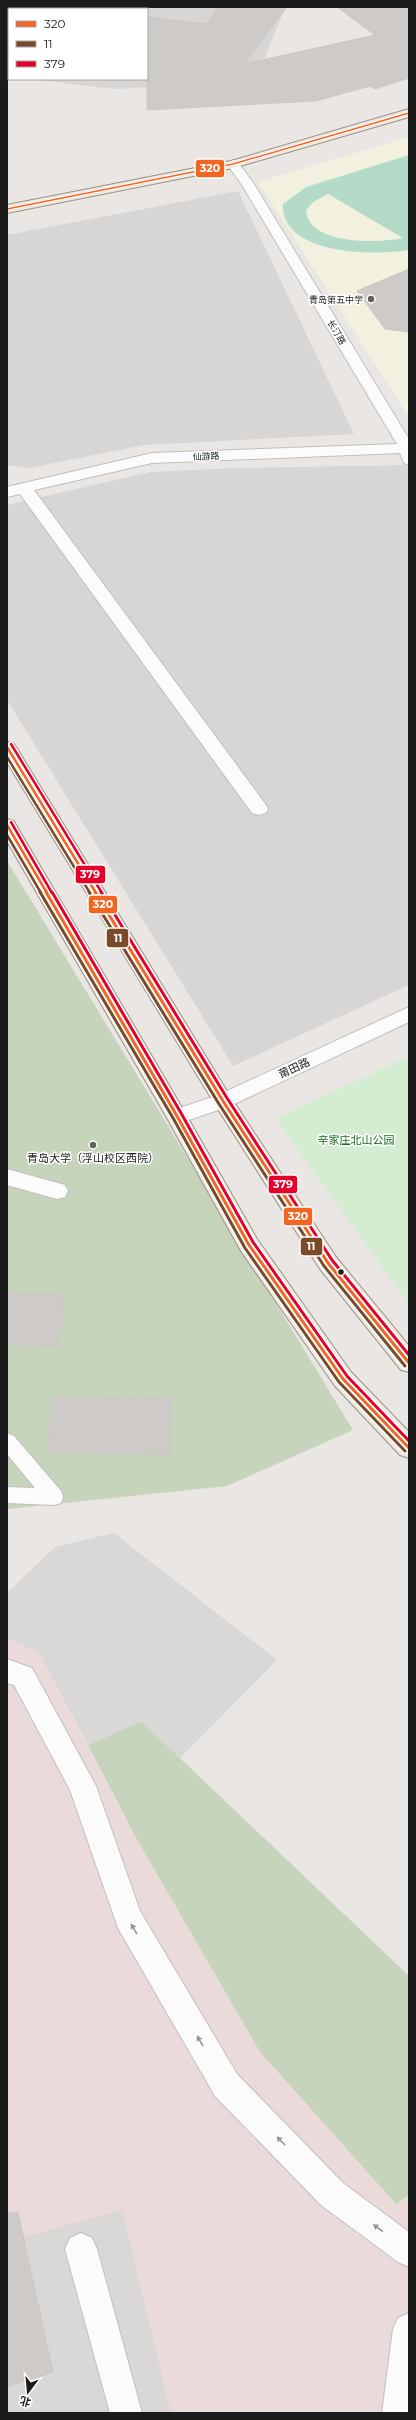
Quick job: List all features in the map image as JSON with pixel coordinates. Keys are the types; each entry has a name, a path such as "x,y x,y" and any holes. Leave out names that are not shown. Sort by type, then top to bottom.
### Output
{"main road":[{"path":"7,209 233,164 409,113"},
{"path":"7,747 223,1101 328,1264 409,1363"},
{"path":"7,825 177,1116 249,1245 342,1379 409,1448"}],"street":[{"name":"长汀路","path":"233,164 248,184 408,452"},
{"name":"仙游路","path":"7,492 152,458 408,452"},
{"path":"24,488 259,809"},
{"name":"莆田路","path":"177,1116 223,1101 409,1014"},
{"path":"7,1177 57,1191"},
{"path":"7,1671 23,1676 82,1786 128,1918 226,2085 332,2194 409,2251"},
{"path":"81,2249 126,2413"},
{"path":"398,2413 409,2329"}],"lane":[{"path":"7,1441 54,1497 7,1495"}],"shaded area":[{"path":"7,7 285,7 255,82 114,89 38,80 148,80 148,8 8,8 7,76"},
{"name":"青岛第五中学","path":"409,137 409,417 258,182"},
{"path":"238,191 354,434 144,445 29,468 7,465 7,235"},
{"path":"409,465 409,985 233,1066 7,700 7,505 150,472 236,468"},
{"path":"114,1533 277,1660 180,1758 141,1721 88,1745 38,1652 7,1638 7,1593 55,1547"},
{"path":"7,1638 38,1652 135,1836 260,2052 396,2204 409,2195 409,2413 7,2413"},
{"path":"122,2210 171,2413 7,2413 7,2387 53,2372 24,2237"}],"green space":[{"path":"409,155 409,250 374,253 353,252 313,243 297,234 286,221 283,204 306,187","holes":["328,194 403,238 362,241 331,236 319,230 310,222 306,210 313,202"]},
{"name":"青岛大学（浮山校区西院）","path":"7,861 353,1430 227,1486 7,1509"},
{"name":"辛家庄北山公园","path":"409,1056 409,1304 276,1119"},
{"path":"141,1721 409,1976 409,2195 396,2204 260,2052 135,1836 88,1745"}],"building":[{"path":"219,7 287,7 244,64 375,35 337,7 409,7 409,78 375,89 370,86 316,101 147,110 148,17 206,24"},
{"path":"409,269 409,332 385,329 357,291"},
{"path":"7,1293 64,1295 59,1346 7,1344"},
{"path":"53,1396 172,1399 169,1455 47,1452"},
{"path":"18,2212 53,2372 7,2387 7,2213"}],"transit line":[{"name":"320","path":"7,209 233,164 409,113"},
{"name":"379","path":"11,744 227,1098 332,1260 409,1355"},
{"name":"320","path":"7,747 223,1101 328,1263 409,1363"},
{"name":"11","path":"7,757 219,1104 324,1266 405,1366"},
{"name":"379","path":"11,822 181,1113 253,1242 347,1376 409,1441"},
{"name":"320","path":"7,825 177,1116 249,1245 343,1379 409,1448"},
{"name":"11","path":"7,835 173,1118 245,1248 339,1382 405,1451"}],"place":[{"name":"青岛第五中学","path":"371,299"},
{"name":"青岛大学（浮山校区西院）","path":"93,1145"}]}
